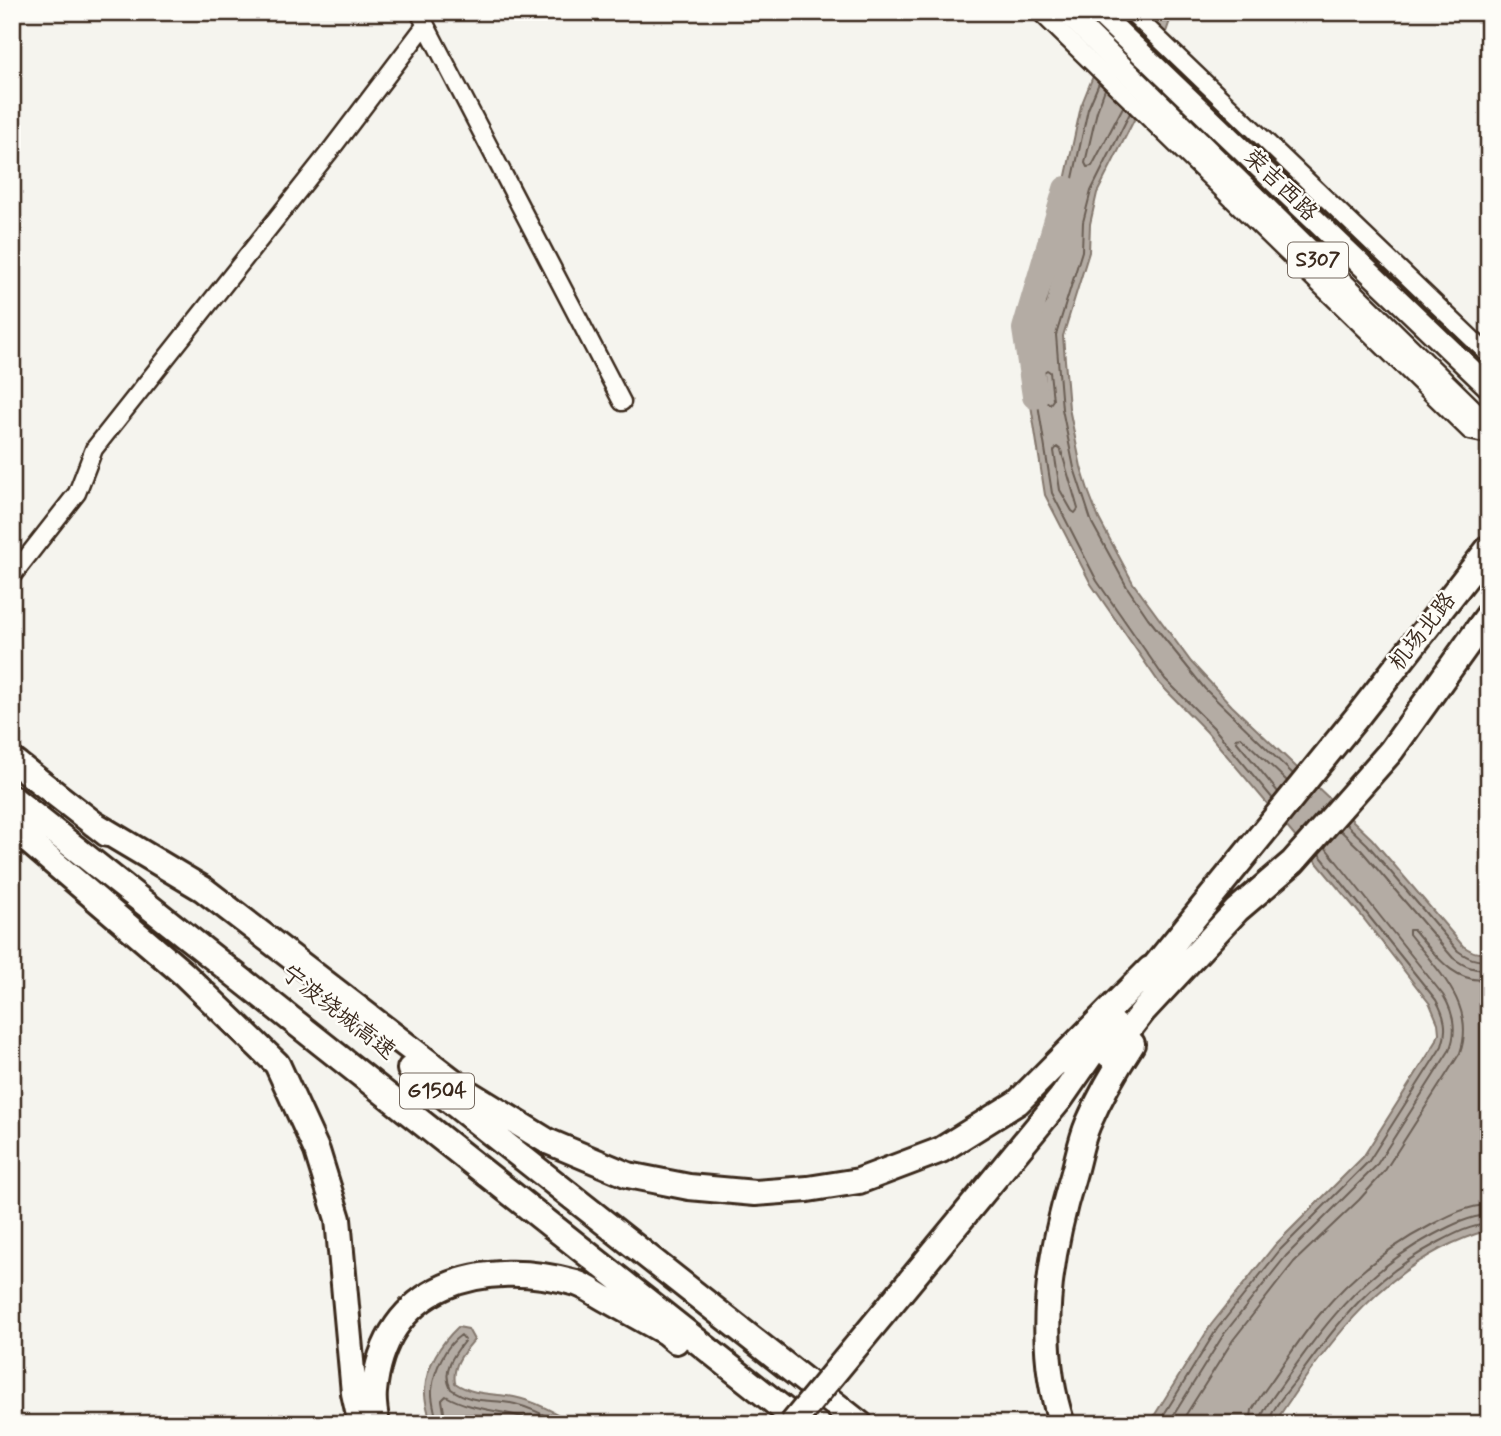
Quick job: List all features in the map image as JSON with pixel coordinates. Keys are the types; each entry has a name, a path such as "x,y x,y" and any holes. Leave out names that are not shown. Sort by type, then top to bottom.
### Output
{"highway":[{"name":"机场北路","path":"1160,977 1265,829 1357,717 1489,548"},
{"name":"机场北路","path":"1160,977 1293,862 1391,751 1489,614"},
{"name":"宁波绕城高速","path":"12,761 542,1172 860,1424"},
{"name":"宁波绕城高速","path":"12,798 802,1424"},
{"path":"94,824 203,889 467,1092 547,1141 628,1175 690,1187 755,1194 808,1189 859,1181 941,1150 1018,1102 1160,977"},
{"path":"12,827 184,974 277,1064 317,1151 338,1219 354,1393 361,1424"},
{"path":"792,1424 1143,1011 1160,977"},
{"path":"1062,1424 1048,1344 1050,1276 1059,1222 1087,1126 1160,977"},
{"path":"811,1424 1066,1101"},
{"path":"377,1424 373,1394 379,1363 395,1327 421,1299 440,1288 450,1283 496,1273 537,1273 580,1284 665,1332 782,1424"}],"main road":[{"name":"荣吉西路","path":"1066,12 1095,54 1489,427"},
{"name":"荣吉西路","path":"1103,16 1489,387"}],"street":[{"path":"1040,12 1095,54"},
{"path":"1131,12 1489,355"},
{"path":"12,576 77,493 94,449 330,151 422,19 622,402"},
{"path":"1144,101 1470,431 1489,435"}],"water":[{"path":"1119,12 1173,12 1138,112 1097,193 1090,224 1089,252 1063,336 1069,408 1081,467 1099,519 1133,583 1191,662 1232,706 1372,839 1463,946 1475,952 1489,952 1489,1230 1454,1243 1421,1260 1364,1306 1316,1363 1274,1424 1149,1424 1211,1325 1275,1245 1363,1157 1436,1042 1438,1023 1430,1004 1360,914 1207,732 1160,684 1091,584 1045,495 1028,386 1032,352 1016,321 1018,315 1033,310 1039,301 1081,106"},
{"path":"458,1327 468,1329 474,1340 457,1365 455,1383 476,1392 530,1401 575,1424 431,1424 425,1394 428,1372 440,1348"}],"waterway":[{"path":"1035,396 1025,329 1066,189"}]}
